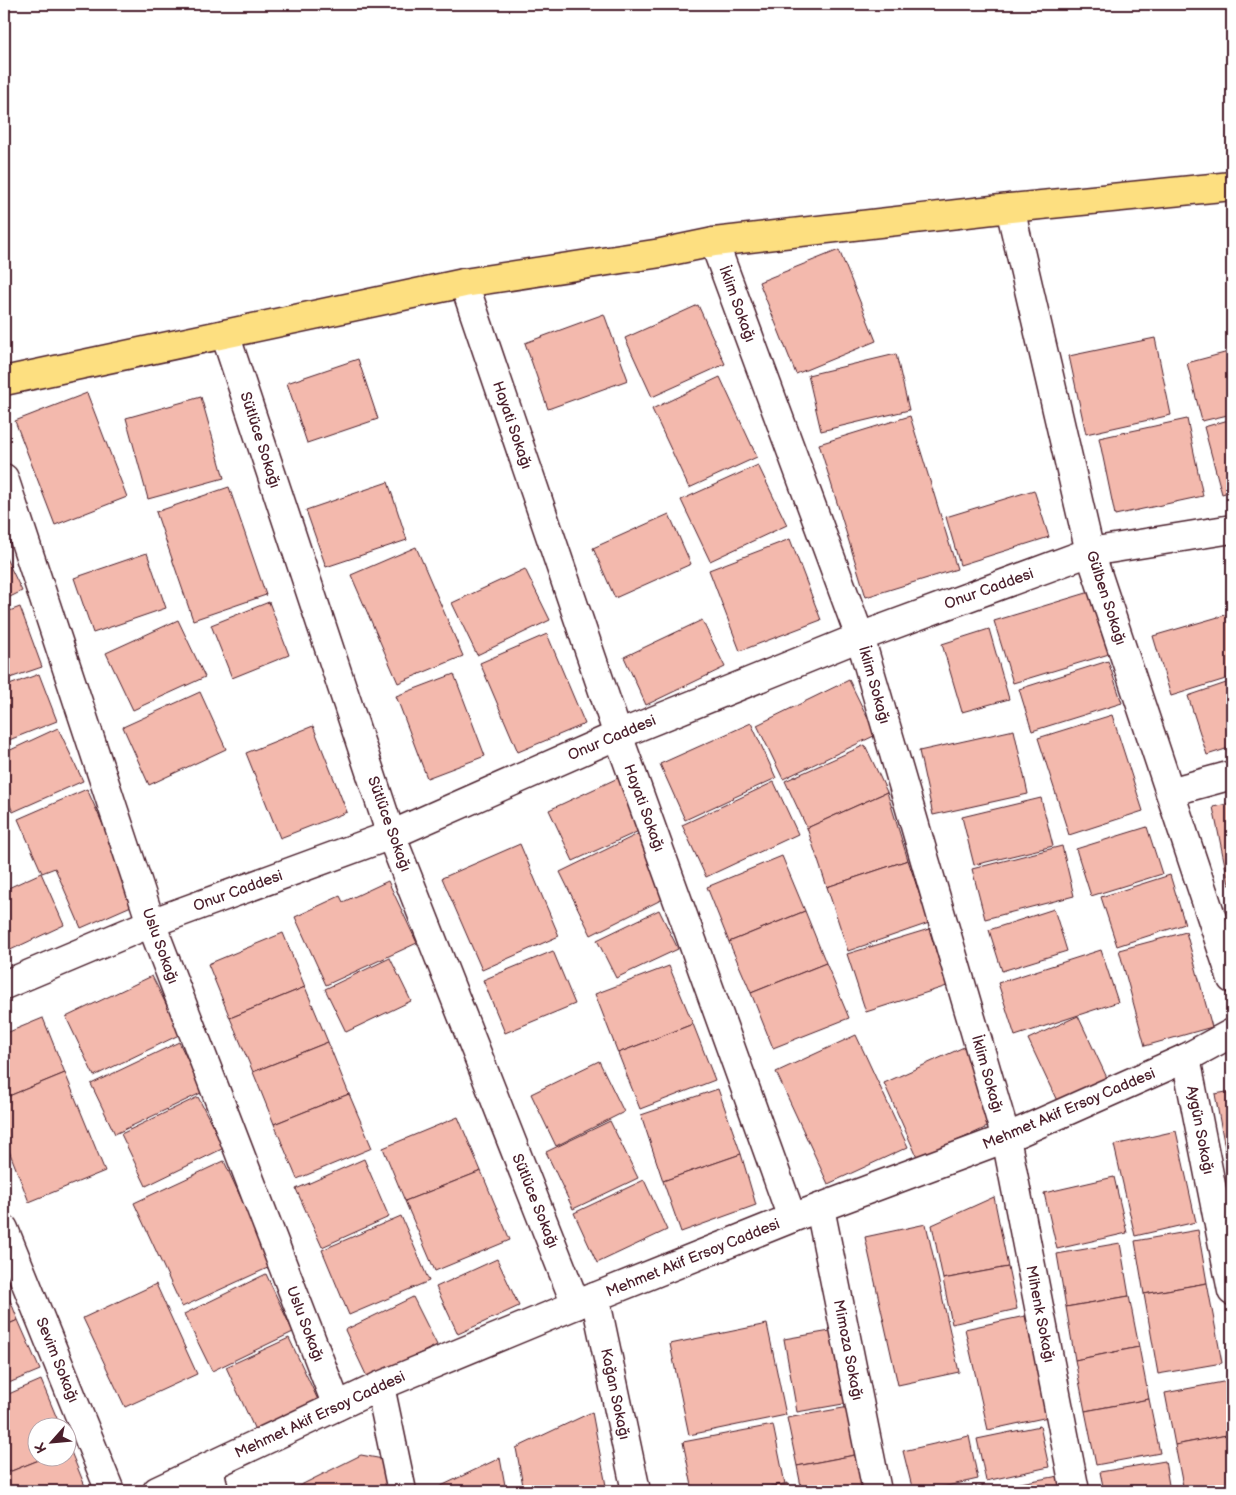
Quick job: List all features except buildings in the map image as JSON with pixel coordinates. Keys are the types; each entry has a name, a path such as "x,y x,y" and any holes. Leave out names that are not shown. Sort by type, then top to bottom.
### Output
{"main road":[{"path":"4,380 464,283 661,253 714,242 1010,208 1232,186"}],"street":[{"name":"Gülben Sokağı","path":"1010,208 1090,552 1232,979"},
{"name":"İklim Sokağı","path":"714,242 860,637 1006,1138"},
{"name":"Hayati Sokağı","path":"464,283 618,735 792,1218"},
{"name":"Sütlüce Sokağı","path":"225,334 391,835 585,1301"},
{"name":"Uslu Sokağı","path":"4,478 151,923 337,1406"},
{"name":"Onur Caddesi","path":"4,985 151,923 391,835 618,735 860,637 1090,552 1232,529"},
{"path":"1170,792 1232,775"},
{"name":"Mehmet Akif Ersoy Caddesi","path":"157,1491 211,1479 337,1406 380,1386 792,1218 1006,1138 1186,1058 1232,1033"},
{"name":"Aygün Sokağı","path":"1186,1058 1232,1291"},
{"name":"Mihenk Sokağı","path":"1006,1138 1075,1491"},
{"name":"Mimoza Sokağı","path":"820,1208 877,1491"},
{"name":"Sevim Sokağı","path":"4,1229 110,1491"},
{"name":"Kağan Sokağı","path":"585,1301 636,1491"},
{"path":"380,1386 402,1491"}]}
